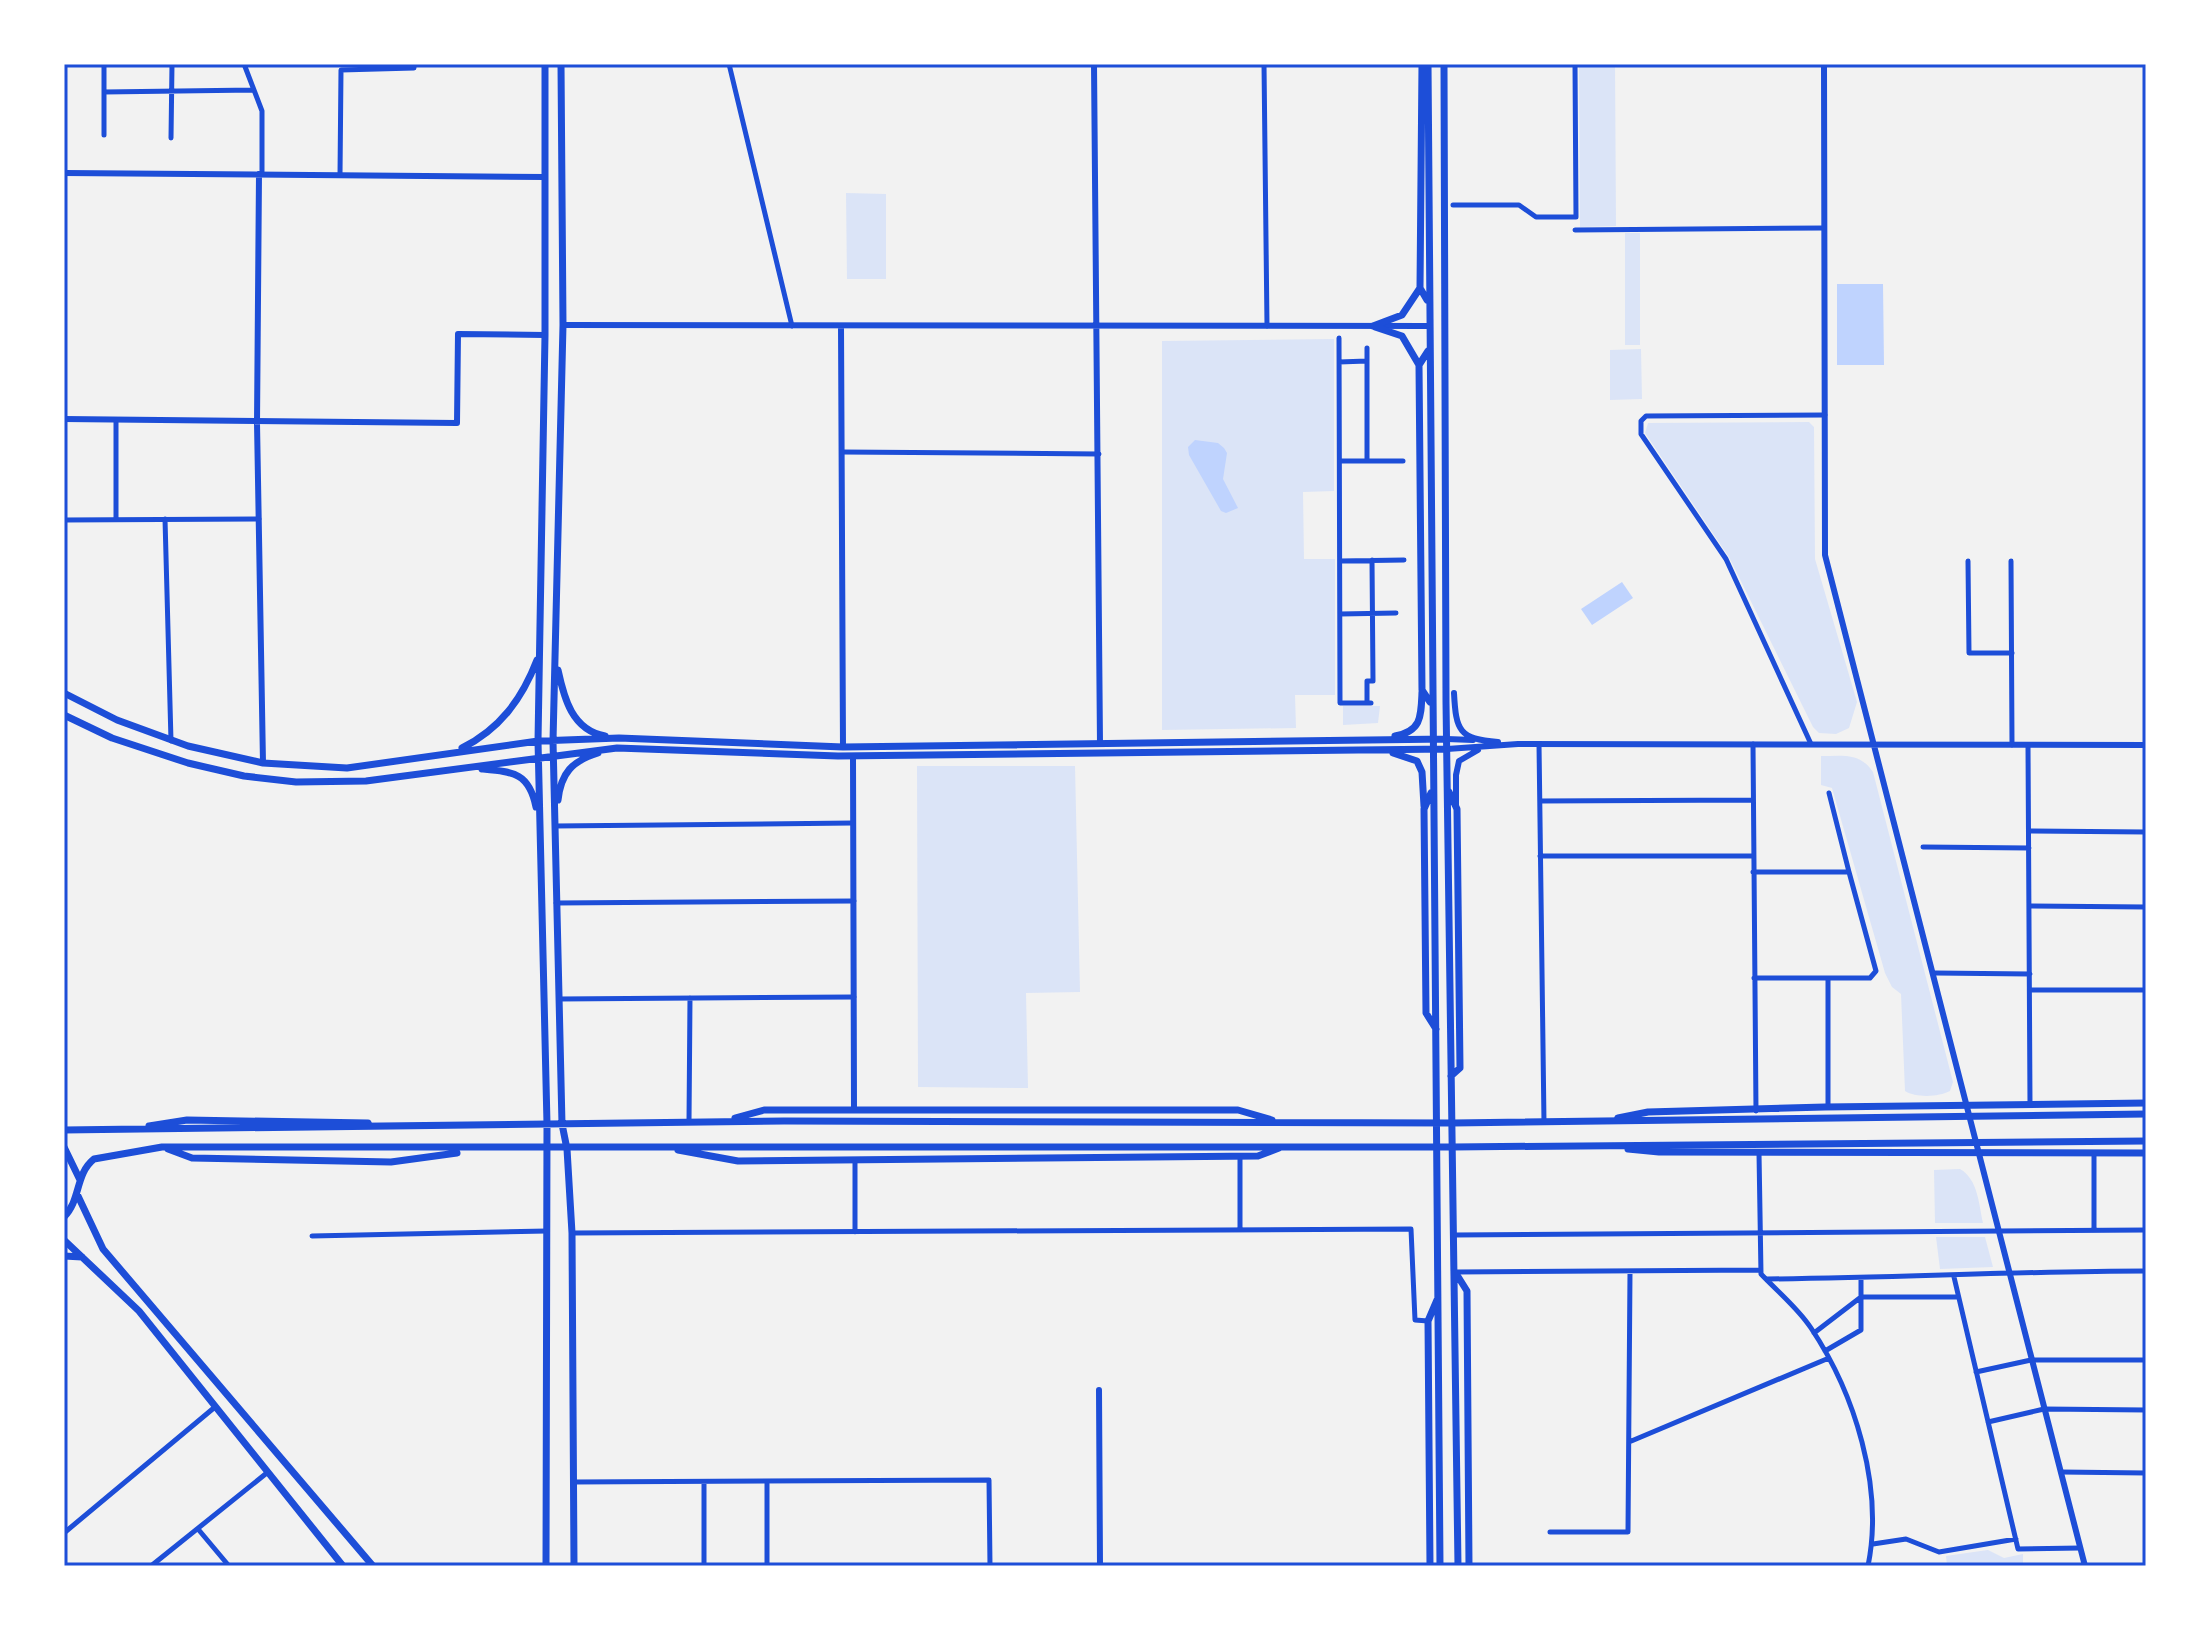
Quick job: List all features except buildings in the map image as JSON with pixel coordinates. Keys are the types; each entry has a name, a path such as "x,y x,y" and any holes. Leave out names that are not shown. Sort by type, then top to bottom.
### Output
{"main road":[{"path":"545,64 545,335 538,756 547,1124 546,1566"},
{"path":"561,64 563,325 553,741 562,1124 567,1149 572,1233 574,1566"},
{"path":"1373,326 1402,315 1420,288 1425,64"},
{"path":"1425,64 1439,1147 1440,1566"},
{"path":"1444,64 1447,787 1458,1566"},
{"path":"1420,288 1429,302"},
{"path":"1370,745 1416,728 1421,720 1422,690 1419,365 1402,336 1373,326"},
{"path":"1419,365 1429,349"},
{"path":"452,753 501,722 524,693 539,655"},
{"path":"555,655 570,713 584,727 619,738"},
{"path":"1422,690 1432,704"},
{"path":"64,693 171,741 263,763 347,768 538,741 619,738 843,747 1100,744 1370,745 1447,749"},
{"path":"64,715 112,738 170,757 261,779 347,783 617,748 853,756 1370,745 1447,739"},
{"path":"1370,745 1417,761 1422,772 1426,1013 1437,1030"},
{"path":"555,824 565,773 583,758 617,748"},
{"path":"468,768 505,771 522,777 532,789 539,825"},
{"path":"1447,787 1457,809 1460,1068 1451,1076"},
{"path":"1424,809 1433,788"},
{"path":"1596,1122 1648,1112 2146,1103"},
{"path":"725,1121 764,1110 854,1108 1238,1110 1282,1123"},
{"path":"64,1130 137,1127 187,1120 270,1119 340,1120 406,1126 725,1121 1453,1123 2146,1114"},
{"path":"64,1217 78,1196 80,1180 87,1165 94,1159 162,1147 547,1150 2146,1141"},
{"path":"1598,1145 1659,1152 2146,1153"},
{"path":"664,1147 738,1161 1258,1156 1283,1146"},
{"path":"64,1147 80,1180"},
{"path":"162,1147 192,1158 391,1162 481,1149"},
{"path":"78,1196 103,1249 373,1566"},
{"path":"64,1240 139,1311 343,1566"},
{"path":"64,1256 83,1257"},
{"path":"1456,1272 1467,1291 1469,1566"},
{"path":"1430,1566 1428,1321 1439,1294"},
{"path":"1439,1472 1429,1499 1440,1531"}],"street":[{"path":"104,64 104,135"},
{"path":"171,138 172,64"},
{"path":"244,64 262,111 257,423 263,763"},
{"path":"340,175 341,70 414,68 414,64"},
{"path":"729,64 792,326"},
{"path":"1094,64 1100,744"},
{"path":"1264,64 1267,326"},
{"path":"1453,205 1519,205 1536,217 1576,217 1575,64"},
{"path":"1824,64 1825,555 1935,973 1978,1154 2085,1566"},
{"path":"104,92 254,90"},
{"path":"64,173 545,177"},
{"path":"1575,230 1824,228"},
{"path":"563,325 1429,326"},
{"path":"841,326 843,747"},
{"path":"64,419 457,423 458,334 545,335"},
{"path":"1339,338 1340,703 1369,703 1367,681 1373,681 1372,560"},
{"path":"1367,348 1367,461"},
{"path":"1339,362 1367,361"},
{"path":"1811,744 1726,559 1641,434 1640,427 1646,416 1825,415"},
{"path":"116,420 116,520"},
{"path":"842,452 1099,454"},
{"path":"1340,461 1403,461"},
{"path":"165,519 171,741"},
{"path":"64,520 259,519"},
{"path":"1340,561 1404,560"},
{"path":"1968,561 1969,653 2012,653"},
{"path":"2011,561 2012,745"},
{"path":"1340,614 1396,613"},
{"path":"1454,693 1455,719 1473,744"},
{"path":"1447,739 1473,744 2146,745"},
{"path":"1447,749 1473,744"},
{"path":"1457,809 1456,775 1459,761 1473,751 1518,744"},
{"path":"1539,744 1544,1122"},
{"path":"1753,744 1756,1120"},
{"path":"2028,745 2030,1104"},
{"path":"853,756 854,1108"},
{"path":"1754,978 1870,978 1876,971 1829,793"},
{"path":"1540,801 1753,800"},
{"path":"555,824 853,823"},
{"path":"2029,831 2146,832"},
{"path":"1923,847 2029,848"},
{"path":"1540,856 1753,856"},
{"path":"1753,872 1849,872"},
{"path":"556,903 854,901"},
{"path":"2029,906 2146,907"},
{"path":"1935,973 2030,974"},
{"path":"1828,978 1828,1107"},
{"path":"2030,990 2146,990"},
{"path":"559,999 854,997"},
{"path":"689,1122 690,998"},
{"path":"1759,1153 1761,1270 1814,1333 1825,1351 1864,1445 1873,1544 1868,1566"},
{"path":"2094,1154 2094,1230"},
{"path":"1240,1156 1240,1230"},
{"path":"855,1160 855,1232"},
{"path":"572,1233 1411,1229 1415,1320 1428,1321"},
{"path":"1455,1235 2146,1230"},
{"path":"312,1236 547,1231"},
{"path":"1456,1272 1761,1270"},
{"path":"1766,1279 1954,1277 2008,1271 2146,1271"},
{"path":"1550,1532 1628,1532 1630,1272"},
{"path":"1954,1277 2018,1549 2080,1548"},
{"path":"1825,1351 1861,1330 1861,1278"},
{"path":"1814,1333 1861,1297 1958,1297"},
{"path":"1629,1442 1829,1358"},
{"path":"1976,1372 2031,1360 2146,1360"},
{"path":"1099,1390 1100,1566"},
{"path":"64,1533 215,1407"},
{"path":"1988,1422 2044,1409 2146,1410"},
{"path":"151,1566 268,1472"},
{"path":"2061,1472 2146,1473"},
{"path":"574,1482 989,1480 990,1566"},
{"path":"704,1483 704,1566"},
{"path":"767,1483 767,1566"},
{"path":"198,1529 229,1566"},
{"path":"1873,1544 1906,1539 1939,1552 2016,1539"}],"shaded area":[{"path":"1579,64 1615,64 1616,226 1580,227"},
{"path":"846,193 886,194 886,279 847,279"},
{"path":"1625,233 1640,233 1640,345 1625,345"},
{"path":"1334,339 1334,491 1303,492 1304,559 1335,559 1335,695 1295,695 1296,728 1162,730 1162,341"},
{"path":"1641,349 1642,399 1610,400 1610,350"},
{"path":"1809,422 1814,427 1815,559 1857,702 1849,728 1836,734 1819,733 1813,727 1729,557 1645,433 1648,423"},
{"path":"1343,706 1380,706 1378,723 1343,725"},
{"path":"1821,756 1856,758 1873,772 1953,1082 1950,1091 1945,1093 1921,1096 1905,1091 1901,994 1892,987 1885,973 1832,788 1821,785"},
{"path":"917,766 1075,766 1080,992 1026,993 1028,1088 918,1087"},
{"path":"1960,1169 1974,1186 1983,1223 1935,1223 1934,1170"},
{"path":"1936,1237 1985,1237 1993,1267 1940,1269"},
{"path":"1988,1550 2004,1558 2023,1554 2023,1566 1947,1566 1946,1556"}],"water":[{"path":"1837,284 1883,284 1884,365 1837,365"},
{"path":"1195,440 1218,443 1224,448 1227,453 1223,479 1238,508 1226,513 1221,511 1189,455 1188,447"},
{"path":"1622,582 1633,598 1592,625 1581,609"}]}
